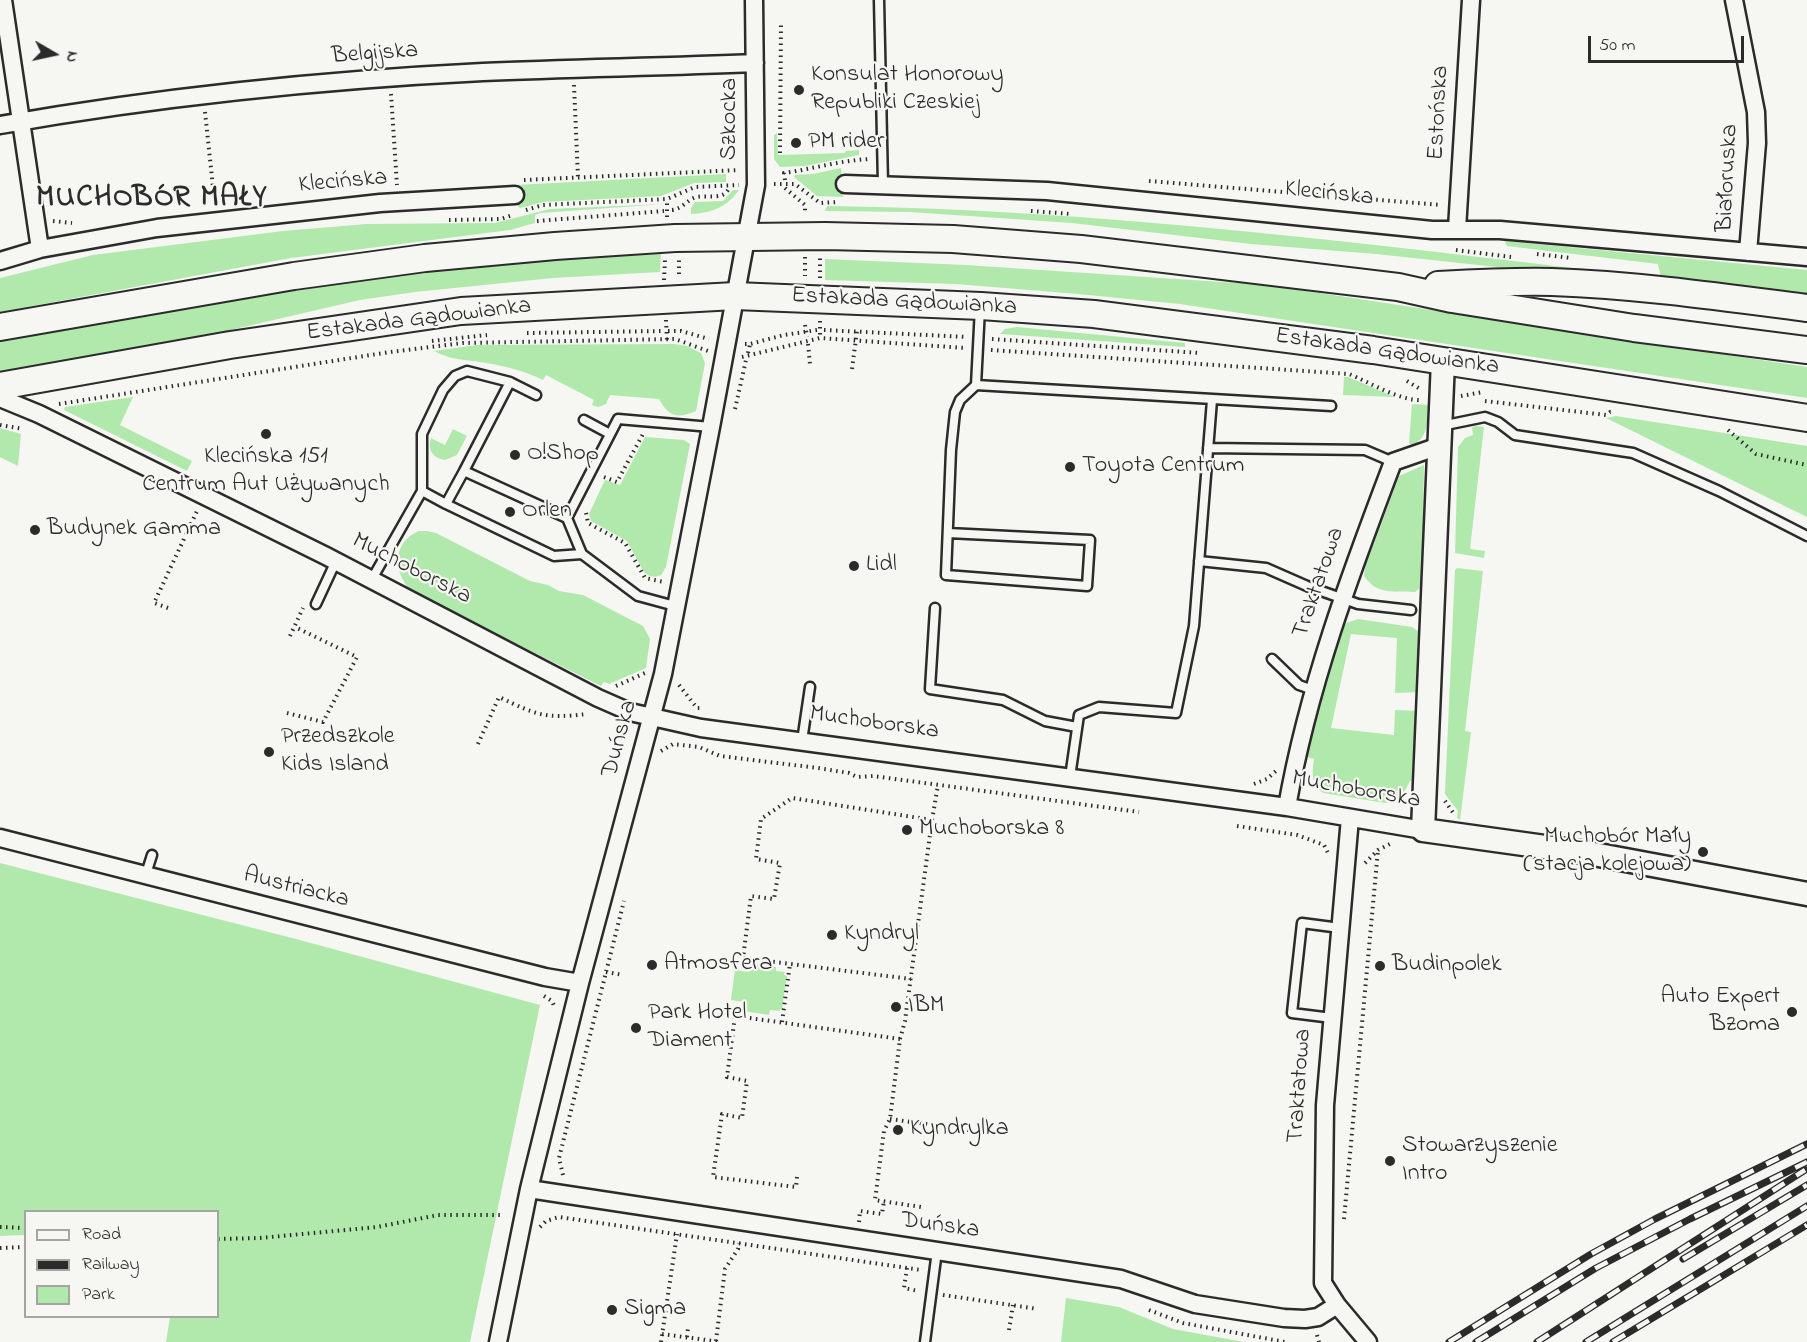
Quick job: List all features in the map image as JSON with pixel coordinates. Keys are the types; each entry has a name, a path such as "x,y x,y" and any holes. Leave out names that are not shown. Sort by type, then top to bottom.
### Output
{"main road":[{"path":"0,327 294,276 425,258 675,238 825,236 941,239 1081,249 1398,287 1452,299 1634,328 1807,350"},
{"path":"1398,287 1554,282 1644,289 1807,308"},
{"name":"Estakada Gądowianka","path":"0,386 230,345 461,311 735,296 981,306 1094,314 1443,361 1807,418"},
{"path":"1423,830 1443,361"},
{"name":"Muchoborska","path":"1423,830 1578,851 1807,894"}],"street":[{"path":"3,0 40,249"},
{"name":"Szkocka","path":"735,296 756,181 754,0"},
{"name":"Estońska","path":"1457,230 1471,0"},
{"name":"Białoruska","path":"1734,0 1756,112 1757,143 1748,252"},
{"name":"Belgijska","path":"0,125 306,84 482,72 755,63"},
{"name":"Klecińska","path":"845,184 1047,191 1419,229 1500,230 1807,257"},
{"name":"Klecińska","path":"0,261 40,249 157,228 380,203 515,195"},
{"name":"Duńska","path":"498,1342 529,1189 580,983 652,718 735,296"},
{"name":"Muchoborska","path":"0,398 39,414 336,561 598,698 630,712 700,728 1287,807 1423,830"},
{"path":"1392,462 1440,436"},
{"name":"Traktatowa","path":"1287,807 1293,770 1313,690 1341,599 1392,462"},
{"name":"Traktatowa","path":"1350,818 1325,1105 1323,1283 1337,1305 1368,1342"},
{"name":"Austriacka","path":"0,838 499,965 580,983"},
{"name":"Duńska","path":"529,1189 1121,1280 1195,1304 1284,1318 1318,1317 1337,1305"}],"lane":[{"path":"879,0 883,184"},
{"path":"948,533 1090,540 1087,586 946,575 951,450 955,412 960,400 976,385 981,306"},
{"path":"372,579 422,491 422,434 443,390 455,376 467,371 510,382 536,395"},
{"path":"446,504 510,382"},
{"path":"976,385 1331,406"},
{"path":"1070,777 1078,715 1100,707 1176,713 1194,626 1212,400"},
{"path":"1440,436 1485,417 1498,422 1515,435 1633,453 1719,491 1807,536"},
{"path":"567,518 618,419 711,427"},
{"path":"584,420 610,434"},
{"path":"1208,448 1365,450 1392,462"},
{"path":"464,471 567,518 582,554 638,596 675,606"},
{"path":"422,491 554,556 582,554"},
{"path":"316,604 336,561"},
{"path":"1199,561 1266,568 1358,604 1411,610"},
{"path":"934,608 930,689 1003,700 1045,722 1077,727"},
{"path":"1272,659 1299,686 1313,690"},
{"path":"802,741 810,687"},
{"path":"146,874 152,855"},
{"path":"1332,1018 1292,1013 1302,923 1340,927"},
{"path":"925,1342 937,1251"}],"path":[{"path":"780,153 781,21"},
{"path":"574,69 578,178"},
{"path":"390,78 397,187"},
{"path":"204,96 215,206"},
{"path":"784,180 784,173 835,163 872,159"},
{"path":"1143,180 1445,206"},
{"path":"764,184 795,184 820,203 820,214"},
{"path":"666,217 668,199 695,187 724,185"},
{"path":"785,188 805,205 805,213"},
{"path":"672,210 679,209 693,198 721,196 728,190"},
{"path":"537,221 664,210"},
{"path":"805,256 805,283"},
{"path":"820,257 820,284"},
{"path":"666,319 667,340"},
{"path":"680,319 681,331"},
{"path":"805,325 807,337"},
{"path":"817,330 784,335 750,344 747,355 820,338 965,348"},
{"path":"824,330 958,337"},
{"path":"525,333 681,331 709,339"},
{"path":"852,369 857,331"},
{"path":"425,341 489,334"},
{"path":"993,339 1205,354"},
{"path":"52,405 390,352 463,343 667,340 683,341 713,353"},
{"path":"808,344 810,364"},
{"path":"978,349 1349,374 1414,400 1427,400"},
{"path":"1480,401 1606,414 1610,412"},
{"path":"1723,426 1756,453 1807,465"},
{"path":"600,485 604,476 617,482 643,434 654,435"},
{"path":"168,608 154,603 200,505"},
{"path":"586,511 585,517 588,523 625,543 645,578 666,582"},
{"path":"290,636 307,600 316,604"},
{"path":"287,713 323,722 357,657 295,627"},
{"path":"611,688 649,670"},
{"path":"478,744 499,697 536,715 557,718 589,714"},
{"path":"660,752 673,744 699,747 720,756 818,768 849,773 857,777 873,776 1139,812"},
{"path":"921,1207 875,1200 884,1131 890,1119 900,1039 905,1021 938,785"},
{"path":"1441,795 1454,813 1454,821"},
{"path":"911,979 743,958 751,896 774,899 780,862 756,859 761,819 792,798 932,820"},
{"path":"1237,826 1298,835 1324,845 1331,861"},
{"path":"1362,866 1378,850 1393,842 1400,842"},
{"path":"1344,1225 1378,850"},
{"path":"626,891 559,1158 564,1177 559,1217 935,1271"},
{"path":"782,1022 790,964"},
{"path":"606,972 623,975"},
{"path":"797,1177 796,1187 714,1177 722,1114 742,1118 747,1081 728,1077 735,1016 900,1039"},
{"path":"890,1119 969,1130"},
{"path":"859,1223 860,1211 882,1214 884,1202"},
{"path":"219,1239 260,1238 377,1227 438,1215 504,1215"},
{"path":"0,1227 24,1228"},
{"path":"661,1342 677,1234"},
{"path":"716,1341 725,1269 738,1249 739,1243"},
{"path":"0,1248 24,1247"},
{"path":"907,1268 904,1288 1038,1309"},
{"path":"1009,1330 1012,1305"},
{"path":"1143,1308 1183,1323 1285,1342"},
{"path":"687,1337 688,1328"},
{"path":"663,1334 721,1342"},
{"path":"1317,1335 1319,1342"}],"green space":[{"path":"777,133 778,155 845,153 859,150 859,155 805,166 780,167 774,159 774,135"},
{"path":"841,168 843,197 817,196 794,177 795,175"},
{"path":"726,174 726,182 694,183 661,196 543,202 520,208 517,205 516,185"},
{"path":"733,190 739,190 724,205 706,212 691,214 691,208 695,202 723,201"},
{"path":"664,204 541,213 535,215 535,223 510,230 291,258 0,312 0,278 93,255 283,231 367,224 495,223 550,209"},
{"path":"827,206 1029,214 1130,221 1332,240 1633,275 1525,270 1376,254 1251,244 1072,223 910,212 825,211"},
{"path":"1505,241 1807,270 1807,299 1661,278 1658,264 1507,246"},
{"path":"661,251 660,272 553,278 360,300 209,335 0,373 0,341 279,290 492,262"},
{"path":"825,259 966,265 1267,285 1807,367 1807,398 1180,304 956,284 825,280"},
{"path":"1017,327 1185,343 1185,347 1000,334 1005,329"},
{"path":"674,344 687,346 701,353 705,363 696,411 684,415 670,413 659,399 610,395 606,404 598,407 592,405 594,400 546,375 543,380 512,368 451,358 434,351 477,345"},
{"path":"1344,377 1348,377 1395,397 1343,395"},
{"path":"133,397 120,425 192,461 187,471 64,410 65,407"},
{"path":"1412,404 1428,405 1424,434 1411,445 1409,443"},
{"path":"1616,416 1807,446 1807,517 1606,418"},
{"path":"1472,427 1484,427 1470,549 1485,551 1484,558 1455,553 1458,447 1465,438 1473,435"},
{"path":"0,428 21,434 18,466 0,457"},
{"path":"453,429 467,436 457,455 445,460 437,457 431,450 431,438 445,445"},
{"path":"645,437 684,440 690,444 666,567 661,575 654,577 644,572 627,541 591,521 589,514 605,480 620,485"},
{"path":"1424,465 1420,588 1415,592 1386,591 1369,582 1364,576 1365,567 1399,476"},
{"path":"419,531 436,533 530,581 548,585 559,591 583,595 643,626 650,639 646,668 609,684 604,682 601,686 411,591 401,575 398,558 404,542"},
{"path":"1457,568 1483,571 1465,731 1471,732 1460,820 1457,818 1458,811 1445,794 1455,570"},
{"path":"1358,619 1412,627 1421,637 1420,692 1395,693 1397,638 1351,634 1331,728 1394,735 1395,710 1419,711 1416,781 1410,781 1398,798 1385,803 1323,793 1313,777 1314,759 1307,757 1319,701 1338,637 1346,623"},
{"path":"0,863 540,1005 470,1342 166,1342 170,1318 219,1318 219,1210 24,1210 24,1235 0,1236"},
{"path":"749,963 776,967 776,971 785,972 784,975 787,976 782,1009 770,1010 769,1015 743,1011 744,1002 731,1000 735,970 748,972"},
{"path":"1066,1298 1119,1307 1173,1329 1244,1342 1061,1342"}],"railway":[{"path":"1449,1342 1591,1254 1655,1219 1807,1144"},
{"path":"1476,1342 1596,1268 1807,1162"},
{"path":"1537,1342 1805,1170"},
{"path":"1683,1259 1807,1185"},
{"path":"1586,1342 1807,1206"},
{"path":"1613,1342 1807,1225"}],"place":[{"name":"Konsulat Honorowy Republiki Czeskiej","path":"799,90"},
{"name":"PM rider","path":"796,143"},
{"name":"Klecińska 151 Centrum Aut Używanych","path":"266,434"},
{"name":"O!Shop","path":"515,455"},
{"name":"Toyota Centrum","path":"1070,467"},
{"name":"Orlen","path":"510,512"},
{"name":"Budynek Gamma","path":"35,530"},
{"name":"Lidl","path":"854,566"},
{"name":"Przedszkole Kids Island","path":"269,752"},
{"name":"Muchoborska 8","path":"907,830"},
{"name":"Muchobór Mały (stacja kolejowa)","path":"1703,852"},
{"name":"Kyndryl","path":"832,935"},
{"name":"Atmosfera","path":"652,965"},
{"name":"Budinpolek","path":"1380,966"},
{"name":"IBM","path":"896,1007"},
{"name":"Auto Expert Bzoma","path":"1792,1012"},
{"name":"Park Hotel Diament","path":"636,1028"},
{"name":"Kyndrylka","path":"898,1130"},
{"name":"Stowarzyszenie Intro","path":"1390,1161"},
{"name":"Sigma","path":"612,1310"}],"district":[{"name":"MUCHOBÓR MAŁY","path":"152,200"}]}
